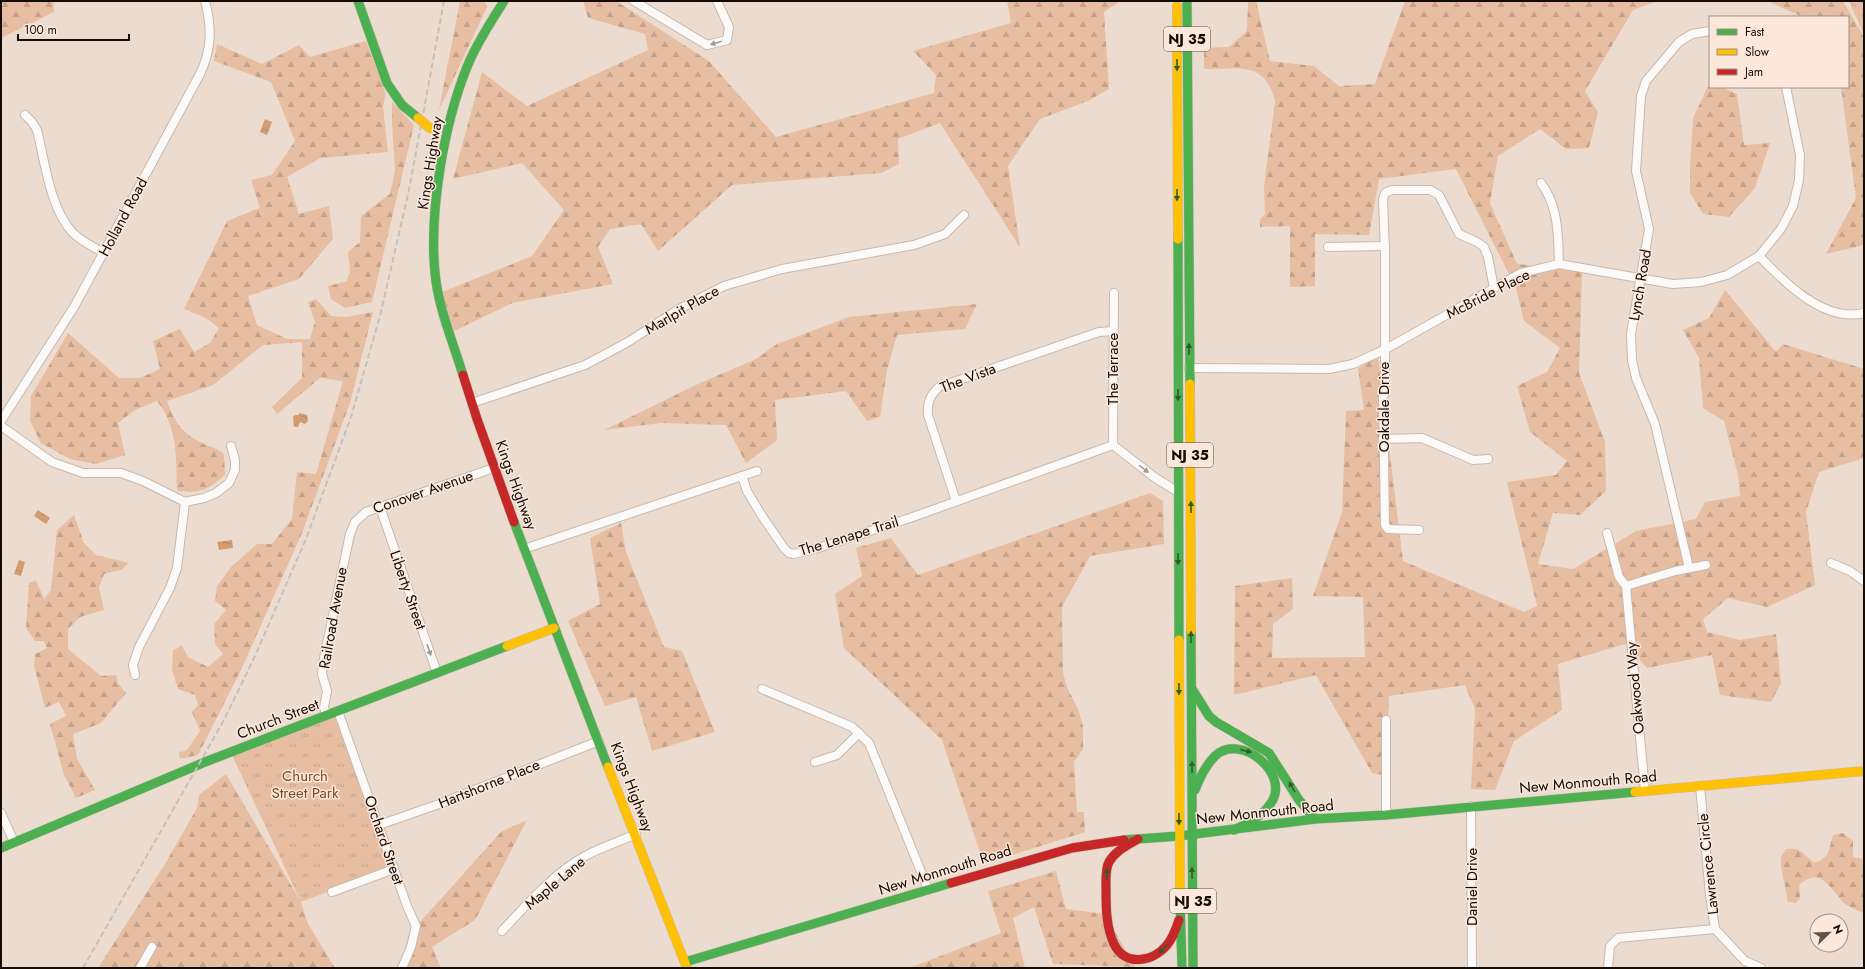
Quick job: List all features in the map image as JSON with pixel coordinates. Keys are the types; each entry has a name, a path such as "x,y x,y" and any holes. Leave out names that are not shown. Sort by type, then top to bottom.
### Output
{"main road":[{"path":"358,1 387,83 402,105 431,129 446,139"},
{"name":"Kings Highway","path":"504,1 481,39 468,66 458,92 446,139 438,185 434,245 435,273 440,300 494,468 554,628 636,834 686,965"},
{"name":"NJ 35","path":"1177,1 1179,836 1182,968"},
{"name":"NJ 35","path":"1187,1 1189,76 1189,368 1192,567 1193,968"},
{"name":"Church Street","path":"1,848 205,762 554,628"},
{"path":"1192,688 1209,716 1216,722 1270,753 1299,800 1315,819"},
{"path":"1192,798 1204,769 1219,754 1234,749 1243,750 1258,755 1265,761 1272,771 1274,779 1274,795 1271,803 1260,817 1234,830"},
{"name":"New Monmouth Road","path":"686,965 928,889 1072,848 1138,839 1234,830 1315,819 1386,815 1864,771"},
{"path":"1138,839 1120,850 1110,860 1108,865 1107,907 1114,944 1122,954 1133,959 1140,960 1152,958 1171,941 1181,914"}],"street":[{"name":"Holland Road","path":"1,421 74,307 206,61 211,35 209,16 205,1"},
{"path":"634,1 707,45 727,40 729,27 717,1"},
{"name":"Lynch Road","path":"1689,568 1655,424 1636,378 1632,360 1631,334 1649,229 1636,171 1643,87 1651,72 1679,42 1692,34 1709,31"},
{"path":"1786,88 1800,155 1799,180 1789,214 1776,237 1760,256 1790,286 1816,304 1842,314 1852,315 1864,313"},
{"path":"25,116 32,122 37,130 56,204 62,218 74,234 104,253"},
{"path":"1541,183 1552,200 1557,221 1559,264"},
{"name":"Oakdale Drive","path":"1419,530 1388,529 1385,525 1383,439 1385,249 1383,199 1385,193 1392,190 1430,190 1439,195 1459,234 1477,242 1484,248 1488,256 1494,288"},
{"name":"Marlpit Place","path":"472,403 585,365 628,342 679,308 724,286 782,269 914,245 945,234 964,216"},
{"path":"1328,247 1385,249"},
{"name":"McBride Place","path":"1189,368 1329,369 1353,364 1384,350 1521,273 1559,264 1673,284 1701,282 1727,275 1760,256"},
{"name":"The Terrace","path":"1113,445 1114,293"},
{"name":"The Vista","path":"956,501 928,415 928,401 932,394 940,387 1099,332 1113,331"},
{"path":"1,426 52,462 64,467 83,473 121,473 143,481 185,502 204,498 216,493 229,483 235,470 235,460 231,446"},
{"path":"1383,439 1422,438 1473,460 1488,459"},
{"path":"1113,445 1154,477 1178,492"},
{"name":"The Lenape Trail","path":"742,476 747,491 784,548 789,553 794,554 815,549 1054,468 1113,445"},
{"name":"Conover Avenue","path":"355,522 366,512 494,468"},
{"path":"524,549 757,471"},
{"path":"135,675 133,665 139,647 170,588 176,568 185,502"},
{"name":"Liberty Street","path":"380,507 437,673"},
{"name":"Railroad Avenue","path":"326,715 324,707 327,692 322,674 324,658 350,534 355,522"},
{"path":"1607,533 1619,577 1626,586 1689,568 1706,565"},
{"path":"1831,563 1850,571 1864,581"},
{"name":"Oakwood Way","path":"1626,586 1645,791"},
{"path":"762,689 843,723 865,738 873,750 928,889"},
{"name":"Orchard Street","path":"338,711 394,870 416,926 411,947 402,968"},
{"path":"1386,720 1386,815"},
{"path":"815,762 836,755 859,733"},
{"name":"Hartshorne Place","path":"379,826 599,741"},
{"name":"Lawrence Circle","path":"1700,786 1710,894 1715,929 1745,965 1761,968"},
{"name":"Daniel Drive","path":"1471,806 1472,968"},
{"path":"1,813 14,842"},
{"name":"Maple Lane","path":"502,930 540,891 575,863 587,855 636,834"},
{"path":"332,892 394,870"},
{"path":"1608,968 1610,946 1618,938 1715,929"},
{"path":"140,968 152,946"}],"green space":[{"path":"1,1 53,1 54,12 1,38"},
{"path":"460,1 484,1 487,7 439,110"},
{"path":"583,1 616,1 709,61 776,137 934,93 936,75 913,51 1011,23 1007,1 1119,2 1104,12 1109,89 1088,101 1040,119 1008,166 1020,247 940,123 898,139 899,164 881,173 732,185 658,251 641,224 610,229 598,247 613,284 512,303 450,333 440,293 532,256 564,210 522,163 453,179 482,72 527,106 648,50 645,34 588,18"},
{"path":"1248,1 1256,1 1270,61 1314,66 1339,86 1375,84 1405,1 1658,1 1633,10 1585,91 1598,112 1589,148 1566,149 1540,129 1498,156 1490,203 1517,264 1582,272 1579,373 1605,442 1606,491 1580,515 1553,513 1538,564 1573,569 1636,531 1696,519 1705,502 1740,496 1738,475 1724,421 1703,408 1699,358 1683,330 1709,318 1725,290 1776,352 1783,344 1864,369 1864,458 1819,472 1806,512 1815,585 1767,607 1728,598 1703,619 1707,632 1740,640 1776,634 1781,683 1771,702 1720,695 1712,655 1647,668 1625,644 1558,664 1562,710 1514,741 1495,790 1471,789 1475,709 1465,685 1389,696 1386,776 1372,773 1316,675 1234,695 1235,586 1292,578 1293,609 1273,624 1272,658 1365,657 1363,597 1313,596 1342,512 1346,411 1364,410 1358,368 1378,357 1403,561 1524,612 1537,606 1507,482 1556,475 1567,461 1530,432 1517,386 1547,372 1560,348 1524,321 1516,288 1456,169 1379,179 1369,235 1315,234 1315,286 1290,287 1290,226 1260,227 1260,219 1265,214 1264,186 1275,101 1270,88 1264,79 1257,73 1248,70 1239,68 1204,69 1204,48 1229,47 1247,31"},
{"path":"1767,1 1843,1 1864,37 1864,245 1826,254 1856,198 1841,88 1849,88 1849,16 1801,16"},
{"path":"1849,1 1864,1 1864,35"},
{"path":"366,41 386,94 383,107 388,152 320,158 287,177 299,214 329,206 333,239 299,279 248,296 257,325 287,339 310,339 315,322 308,302 316,299 331,316 347,317 373,312 350,403 302,533 241,670 198,755 180,759 179,752 186,751 200,731 192,712 198,705 195,695 178,689 172,670 173,650 182,646 188,657 208,667 223,654 215,644 214,624 226,610 215,601 217,586 231,567 257,544 272,544 292,519 297,472 316,474 343,381 320,378 277,414 272,407 302,378 302,342 263,345 213,385 167,401 176,421 184,431 205,445 224,454 225,475 208,488 192,492 177,491 176,455 172,432 169,421 157,401 135,410 118,423 125,455 96,464 70,459 41,443 30,421 31,396 68,333 119,378 140,378 160,369 153,341 180,329 194,352 210,343 219,328 206,318 184,309 227,221 260,208 251,180 272,175 295,141 271,82 214,61 217,44 262,64 299,45 310,57"},
{"path":"1709,84 1709,88 1723,88 1737,94 1744,145 1770,143 1755,188 1729,217 1703,214 1690,193 1693,118"},
{"path":"392,102 414,125 372,302 345,308 331,299 328,286 347,281 350,271 348,252 360,242 361,216 390,194 395,170"},
{"path":"977,304 965,329 897,335 887,370 880,417 867,421 846,391 775,400 777,440 746,463 726,425 662,423 604,430 700,383 756,359 777,344 849,317"},
{"path":"1150,493 1163,501 1164,544 1090,556 1062,607 1063,673 1067,687 1078,709 1083,726 1083,749 1074,762 1077,812 1084,812 1085,832 984,864 942,740 844,648 835,594 862,576 856,548 891,538 918,575"},
{"path":"74,515 84,543 96,555 129,563 121,570 104,574 99,588 104,610 80,617 68,629 68,649 101,676 116,675 118,683 126,693 101,723 73,734 77,759 95,790 76,798 64,775 50,724 66,716 59,702 45,708 34,666 35,654 47,648 44,641 35,641 26,628 29,583 36,580 44,599 51,590 57,530"},
{"path":"621,523 626,552 664,647 682,651 715,732 652,751 636,697 605,706 568,621 600,604 590,538"},
{"name":"Church Street Park","path":"335,712 393,867 301,902 232,755"},
{"path":"226,774 301,902 308,924 335,968 98,968 165,864 197,808 199,795"},
{"path":"527,820 475,920 432,947 441,968 401,968 412,931 501,832"},
{"path":"1843,833 1853,841 1853,857 1864,859 1864,913 1844,903 1830,886 1819,878 1807,879 1799,885 1800,898 1796,903 1788,902 1781,866 1781,857 1786,849 1791,848 1798,850 1805,854 1814,863 1820,861 1827,855 1833,835"},
{"path":"1056,871 1066,909 1105,914 1135,967 1053,964 1034,907 1013,918 1025,968 909,968 1001,933 988,891"}],"water":[{"path":"265,119 272,122 267,135 260,132"},
{"path":"299,413 307,415 308,421 305,424 300,422 298,427 294,427 293,417 295,415 299,415"},
{"path":"38,510 50,518 46,524 34,516"},
{"path":"232,540 233,548 219,550 217,542"},
{"path":"19,560 25,562 21,576 14,574"}],"railway":[{"path":"83,968 224,720 255,656 306,539 351,417 380,316 409,190 444,1"}],"traffic: fast":[{"path":"358,1 387,83 402,105 418,118"},
{"path":"463,375 439,299 435,273 434,223 436,196 451,115 467,67 484,33 504,1"},
{"path":"1187,1 1190,384"},
{"path":"1178,239 1179,640"},
{"path":"514,522 608,767"},
{"path":"1191,631 1193,968"},
{"path":"1,848 205,762 507,646"},
{"path":"1192,689 1209,716 1216,722 1269,753 1299,800 1315,819"},
{"path":"1195,790 1208,764 1215,756 1226,750 1238,749 1249,753 1260,760 1269,769 1274,780 1275,792 1271,803 1254,819 1234,830"},
{"path":"1124,840 1179,836 1315,819 1386,815 1635,792"},
{"path":"685,962 951,883"},
{"path":"1180,900 1182,968"}],"traffic: slow":[{"path":"1177,6 1178,239"},
{"path":"418,118 431,129"},
{"path":"1190,384 1191,631"},
{"path":"507,646 554,628"},
{"path":"1179,640 1180,900"},
{"path":"608,767 687,968"},
{"path":"1635,792 1864,771"}],"traffic: jam":[{"path":"463,375 514,522"},
{"path":"1138,839 1115,855 1109,862 1107,868 1107,917 1109,931 1114,944 1119,951 1132,959 1139,960 1147,958 1161,951 1167,945 1173,936 1179,920"},
{"path":"951,883 1072,848 1124,840"}]}
